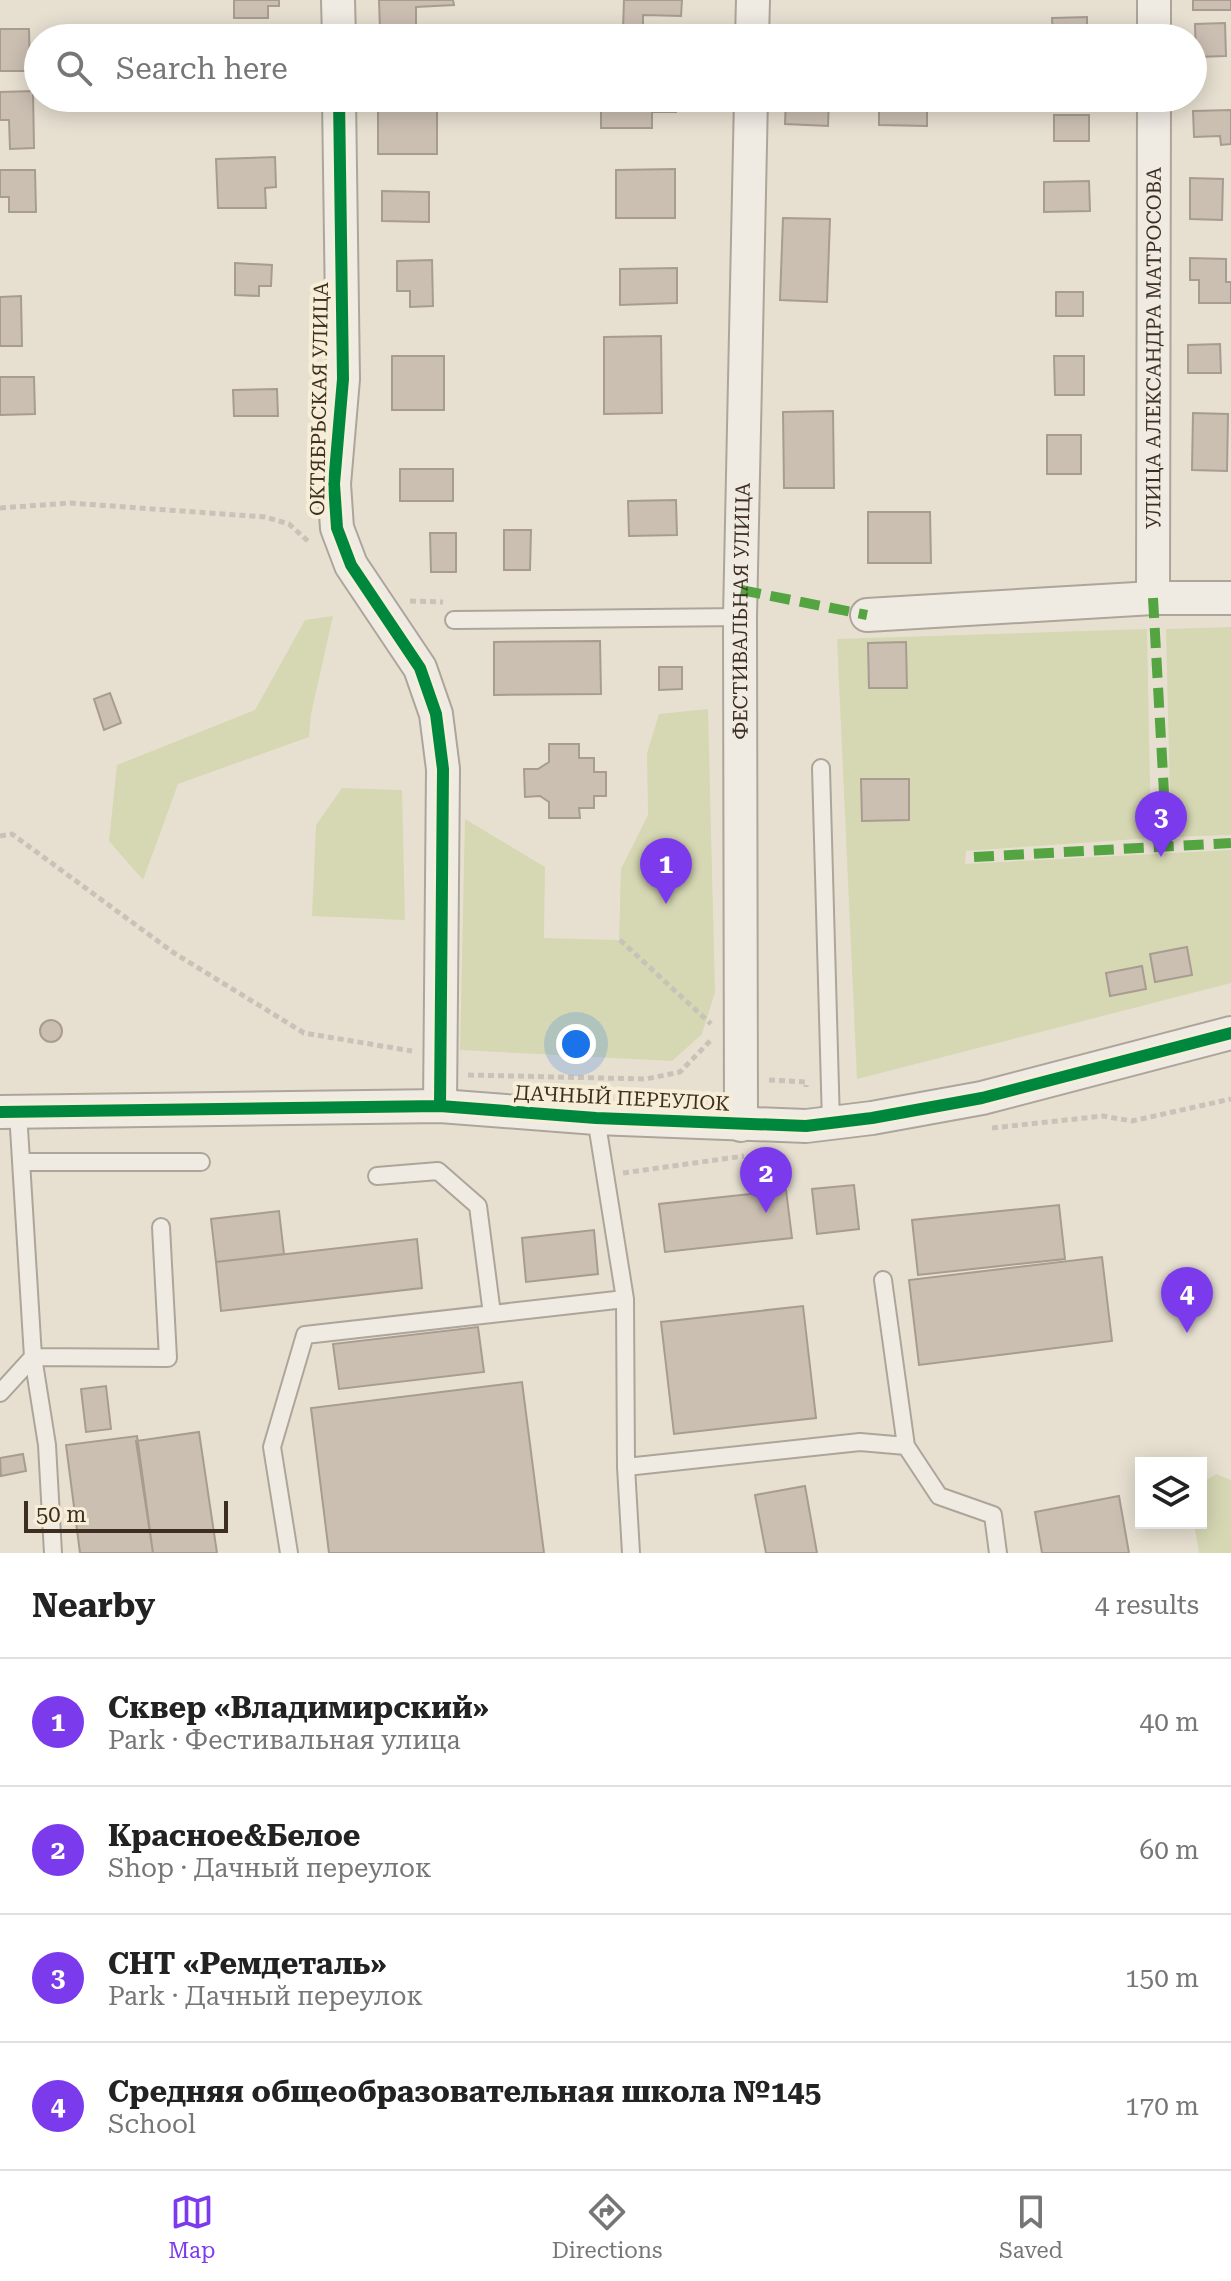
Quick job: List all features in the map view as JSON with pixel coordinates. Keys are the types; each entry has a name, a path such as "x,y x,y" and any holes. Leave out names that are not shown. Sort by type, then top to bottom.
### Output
{"street":[{"path":"338,0 339,24"},
{"path":"752,24 753,0"},
{"path":"1154,0 1154,24"},
{"name":"ОКТЯБРЬСКАЯ УЛИЦА","path":"339,112 343,379 334,484 337,528 351,565 420,668 436,714 443,769 440,1079"},
{"name":"ФЕСТИВАЛЬНАЯ УЛИЦА","path":"741,1125 740,617 751,112"},
{"name":"УЛИЦА АЛЕКСАНДРА МАТРОСОВА","path":"1153,598 1154,112"},
{"path":"867,615 1153,598 1231,598"},
{"name":"ДАЧНЫЙ ПЕРЕУЛОК","path":"9,1112 440,1079 596,1118 741,1125 831,1123 982,1098 1231,1033"}],"lane":[{"path":"454,620 740,617"},
{"path":"821,768 831,1123"},
{"path":"9,1112 22,1162 33,1357 47,1445 53,1553"},
{"path":"596,1118 625,1299 626,1467 631,1553"},
{"path":"22,1162 201,1162"},
{"path":"377,1176 438,1171 478,1206 492,1314"},
{"path":"0,1393 33,1357 168,1358 161,1227"},
{"path":"883,1280 906,1446 939,1496 993,1515 998,1553"},
{"path":"289,1553 272,1447 305,1335 625,1299"},
{"path":"626,1467 860,1442 906,1446"}],"path":[{"path":"0,508 70,503 265,517 289,524 322,552"},
{"path":"366,590 419,603 450,602"},
{"path":"0,836 12,834 174,953 304,1033 440,1079 646,1079 680,1072 719,1031 620,940"}],"green space":[{"path":"333,616 311,714 309,737 178,784 143,880 109,841 117,765 255,710 305,620"},
{"path":"1231,627 1231,835 1171,837 1166,629"},
{"path":"1147,629 1151,838 966,851 965,864 1231,850 1231,983 857,1079 837,639"},
{"path":"708,709 715,992 702,1034 672,1061 460,1050 465,819 545,867 544,938 619,940 621,869 648,815 647,753 659,714"},
{"path":"342,788 402,790 405,920 312,916 316,825"},
{"path":"1216,1474 1231,1480 1231,1553 1199,1553 1195,1529 1207,1529 1207,1479"}],"building":[{"path":"234,0 279,0 279,6 268,6 268,18 234,18"},
{"path":"379,0 453,0 454,5 416,7 416,24 380,24"},
{"path":"624,0 682,0 681,16 643,15 643,24 623,24"},
{"path":"1193,0 1231,0 1231,10 1193,10"},
{"path":"1087,17 1087,24 1052,24 1052,18"},
{"path":"1225,23 1226,56 1207,57 1207,24 1195,24"},
{"path":"0,29 24,29 24,71 0,71"},
{"path":"24,91 24,112 33,112 34,148 10,149 9,120 0,120 0,92"},
{"path":"1231,110 1231,144 1221,145 1220,136 1194,137 1193,112"},
{"path":"378,112 437,112 437,154 378,154"},
{"path":"601,112 652,112 652,128 601,128"},
{"path":"785,112 828,112 828,126 785,124"},
{"path":"879,112 927,112 927,126 879,125"},
{"path":"1054,115 1089,115 1089,141 1054,141"},
{"path":"275,157 276,187 265,188 266,208 218,208 216,159"},
{"path":"675,169 675,218 616,218 616,170"},
{"path":"0,170 35,170 36,212 9,212 9,197 0,197"},
{"path":"1190,178 1223,179 1222,220 1190,219"},
{"path":"1089,181 1090,211 1044,212 1044,182"},
{"path":"382,191 429,192 429,222 382,221"},
{"path":"783,218 830,219 827,302 780,300"},
{"path":"1190,258 1226,259 1226,282 1231,282 1231,303 1199,303 1199,280 1190,280"},
{"path":"432,260 433,306 410,307 410,291 397,291 397,261"},
{"path":"235,263 272,265 271,286 259,286 259,296 235,295"},
{"path":"677,268 677,303 620,305 620,269"},
{"path":"1056,292 1083,292 1083,316 1056,316"},
{"path":"21,296 22,346 0,346 0,297"},
{"path":"661,336 662,413 604,414 604,337"},
{"path":"1220,344 1221,373 1188,373 1188,345"},
{"path":"392,356 444,356 444,410 392,410"},
{"path":"1054,356 1084,356 1084,395 1055,395"},
{"path":"0,377 34,377 35,414 0,415"},
{"path":"277,389 278,416 234,416 233,390"},
{"path":"833,411 834,488 784,488 783,412"},
{"path":"1193,413 1228,414 1227,471 1192,470"},
{"path":"1047,435 1081,435 1081,474 1047,474"},
{"path":"400,469 453,469 453,501 400,501"},
{"path":"676,500 677,535 629,536 628,501"},
{"path":"868,512 930,512 931,563 868,563"},
{"path":"504,530 531,530 530,570 504,570"},
{"path":"430,533 456,533 456,572 431,572"},
{"path":"600,641 601,694 494,695 494,642"},
{"path":"906,642 907,688 869,688 868,643"},
{"path":"659,667 682,667 682,689 659,690"},
{"path":"110,693 121,723 104,730 94,699"},
{"path":"549,744 579,744 579,758 594,758 594,772 606,772 606,796 594,796 594,808 579,808 580,818 549,818 549,802 540,796 525,797 524,769 538,769 549,762"},
{"path":"861,779 909,779 909,820 862,821"},
{"path":"1187,947 1192,975 1155,982 1150,954"},
{"path":"1142,966 1146,989 1110,996 1106,973"},
{"path":"51,1020 59,1023 62,1031 59,1039 51,1042 43,1039 40,1031 43,1023"},
{"path":"854,1185 859,1229 817,1234 812,1189"},
{"path":"786,1190 792,1238 665,1252 659,1204"},
{"path":"1059,1205 1065,1259 918,1275 912,1220"},
{"path":"279,1211 284,1254 216,1262 211,1219"},
{"path":"594,1230 598,1274 526,1282 522,1238"},
{"path":"417,1239 422,1288 221,1311 216,1262"},
{"path":"1102,1257 1112,1341 919,1365 909,1280"},
{"path":"803,1306 816,1418 674,1434 661,1322"},
{"path":"478,1327 484,1372 339,1389 333,1344"},
{"path":"522,1382 544,1553 329,1553 311,1408"},
{"path":"106,1386 111,1429 86,1432 81,1389"},
{"path":"199,1432 217,1553 153,1553 136,1441"},
{"path":"137,1436 153,1553 80,1553 66,1445"},
{"path":"23,1454 26,1471 1,1476 0,1458"},
{"path":"805,1486 817,1553 766,1553 755,1495"},
{"path":"1119,1496 1129,1553 1042,1553 1035,1512"}],"marked path":[{"path":"741,590 867,615"},
{"path":"1153,598 1167,846"},
{"path":"974,857 1231,843"}],"cycle path":[{"path":"339,112 343,379 334,484 337,528 351,565 420,668 436,714 443,769 440,1106"},
{"path":"0,1112 440,1106 596,1118 806,1126 872,1118 982,1098 1231,1033"}],"place":[{"name":"СНТ «Ремдеталь»","path":"1161,857"},
{"name":"Сквер «Владимирский»","path":"666,904"},
{"name":"Красное&Белое","path":"766,1213"},
{"name":"Средняя общеобразовательная школа №145","path":"1187,1333"}]}
